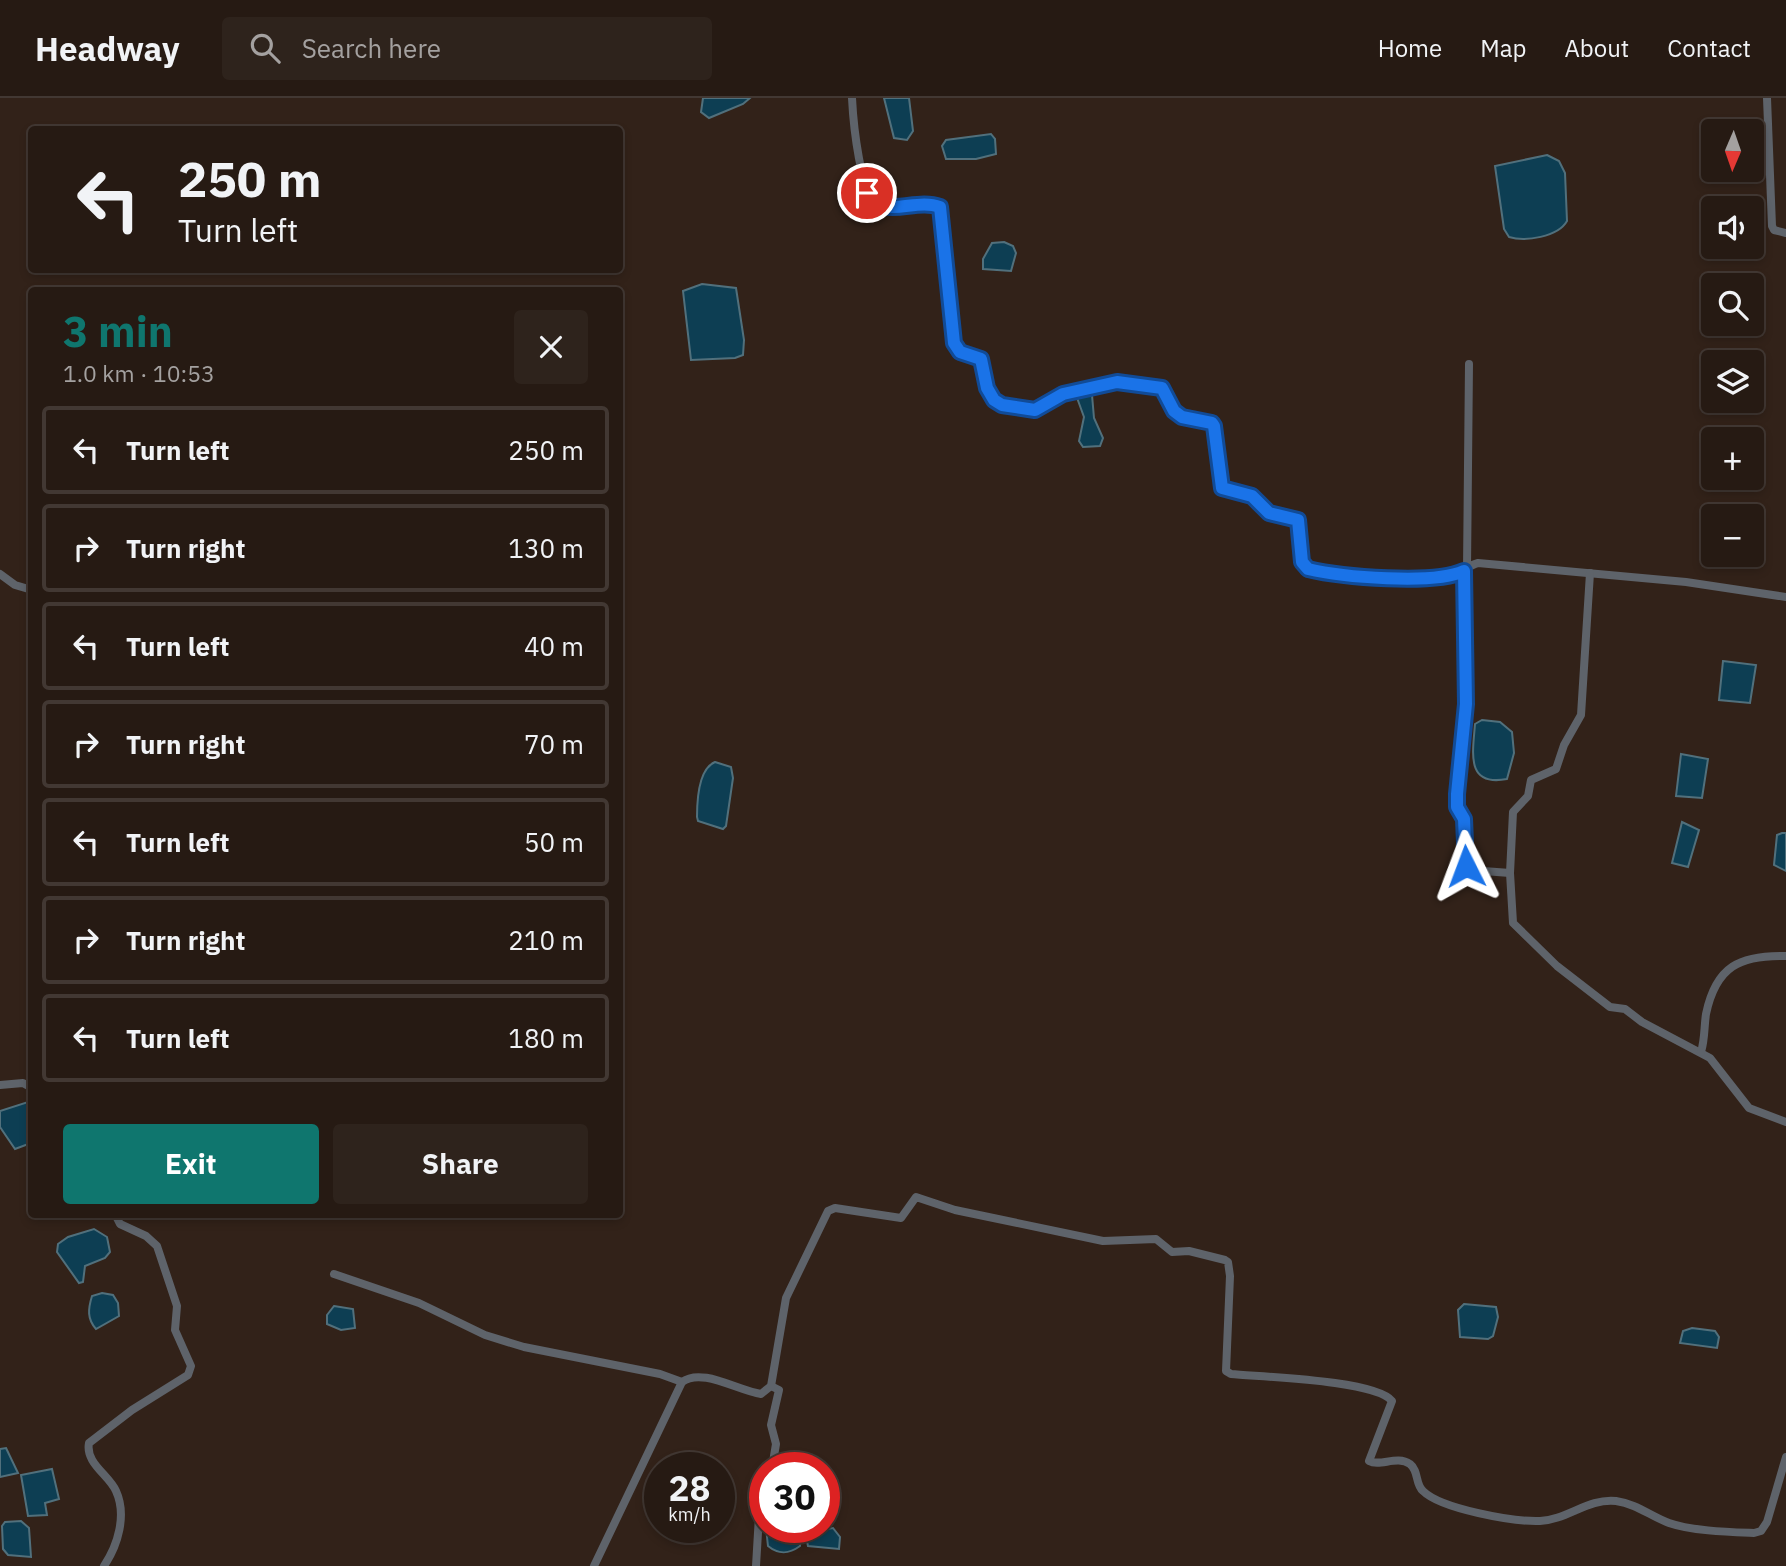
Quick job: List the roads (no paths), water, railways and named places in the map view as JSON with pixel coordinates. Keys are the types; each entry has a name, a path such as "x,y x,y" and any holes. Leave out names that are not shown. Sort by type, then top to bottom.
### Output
{"street":[{"path":"852,98 857,146 867,193 874,204 885,208 935,205 941,209 954,343 960,352 981,359 987,388 994,400 1002,405 1035,410 1063,394 1117,382 1162,388 1174,411 1182,417 1212,423 1214,426 1222,488 1252,496 1269,513 1298,520 1302,562 1308,569 1381,578 1451,576 1478,563 1696,583 1786,597"},
{"path":"1767,98 1772,226 1774,230 1786,233"},
{"path":"1469,364 1465,570 1466,704 1457,807 1464,819 1464,856 1470,870 1510,873"},
{"path":"1590,573 1581,715 1564,745 1556,769 1531,780 1528,796 1513,811 1510,873 1510,913 1513,923 1527,940 1610,1007 1625,1009 1642,1022 1710,1058 1749,1108 1786,1122"},
{"path":"0,574 15,585 28,589"},
{"path":"1700,1052 1708,1005 1716,981 1730,967 1743,961 1762,956 1786,956"},
{"path":"0,1085 23,1083 28,1086"},
{"path":"594,1566 682,1382 688,1378 700,1378 761,1394 771,1386 786,1298 823,1218 835,1208 901,1218 916,1197 955,1210 1103,1241 1156,1239 1172,1252 1189,1251 1225,1260 1228,1262 1230,1276 1226,1371 1231,1374 1337,1384 1387,1395 1392,1401 1369,1461 1402,1461 1409,1464 1416,1471 1420,1489 1430,1497 1493,1517 1510,1521 1543,1521 1592,1503 1612,1501 1637,1505 1674,1525 1754,1533 1761,1531 1767,1522 1786,1457"},
{"path":"104,1566 116,1544 120,1509 115,1488 89,1455 89,1443 132,1410 188,1375 191,1366 175,1330 177,1306 156,1247 146,1236 120,1224 117,1218"},
{"path":"334,1274 419,1303 485,1335 524,1348 660,1374 682,1382"},
{"path":"771,1386 779,1390 771,1425 776,1444 775,1452"},
{"path":"756,1566 757,1543"}],"water":[{"path":"703,98 750,98 743,104 709,118 701,112"},
{"path":"884,98 909,98 913,131 907,140 894,138"},
{"path":"991,134 995,139 996,154 976,159 946,159 942,146 946,140"},
{"path":"1547,155 1559,161 1565,173 1567,221 1556,231 1541,237 1509,237 1504,229 1495,166"},
{"path":"1004,242 1013,246 1016,253 1011,271 983,269 983,259 992,243"},
{"path":"702,284 736,288 744,340 743,355 735,358 691,360 683,291"},
{"path":"1083,391 1092,395 1094,418 1103,438 1100,446 1083,447 1079,441 1084,417 1076,395"},
{"path":"1723,661 1756,665 1750,703 1719,700"},
{"path":"1482,720 1500,722 1512,732 1514,753 1507,779 1484,778 1474,765 1475,724"},
{"path":"1681,754 1708,759 1702,798 1676,796"},
{"path":"715,762 731,767 733,778 726,826 723,829 698,821 697,817 702,778 709,766"},
{"path":"1682,822 1699,830 1688,867 1672,863"},
{"path":"1786,833 1786,871 1774,865 1777,835"},
{"path":"28,1102 28,1144 15,1149 0,1127 0,1111"},
{"path":"94,1229 107,1237 110,1252 105,1258 85,1266 83,1282 79,1283 57,1252 58,1244 68,1237"},
{"path":"102,1293 113,1295 118,1303 119,1316 96,1329 89,1314 90,1305 92,1296"},
{"path":"1464,1304 1496,1307 1498,1317 1493,1336 1488,1339 1460,1337 1458,1310"},
{"path":"334,1306 353,1309 355,1328 341,1330 327,1324 327,1315"},
{"path":"1692,1328 1715,1331 1719,1337 1717,1348 1680,1343 1683,1331"},
{"path":"6,1448 18,1473 0,1477 0,1449"},
{"path":"52,1469 59,1499 45,1503 47,1515 28,1516 21,1475"},
{"path":"21,1521 29,1528 31,1557 8,1555 3,1549 2,1526 5,1522"},
{"path":"768,1543 800,1543 792,1551 784,1552 768,1546"},
{"path":"807,1543 840,1543 839,1549 808,1546"}]}
